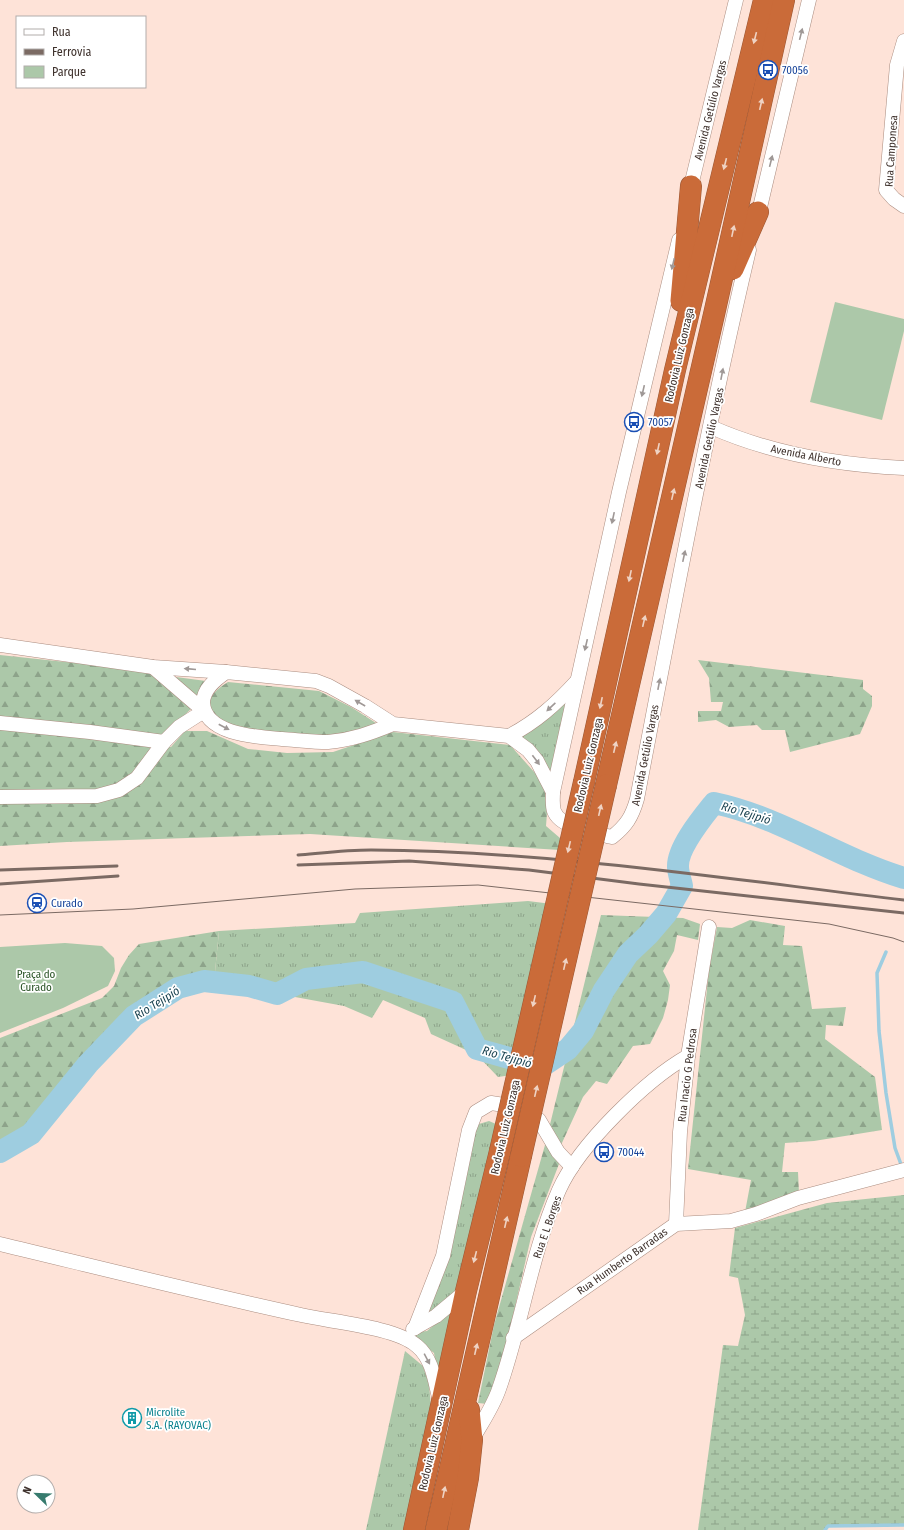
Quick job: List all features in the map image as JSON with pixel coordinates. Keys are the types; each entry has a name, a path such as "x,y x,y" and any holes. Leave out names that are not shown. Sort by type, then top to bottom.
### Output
{"highway":[{"name":"Rodovia Luiz Gonzaga","path":"414,1530 466,1291 500,1151 584,782 675,370 764,0"},
{"name":"Rodovia Luiz Gonzaga","path":"436,1530 715,310 784,0"},
{"path":"675,370 691,186"},
{"path":"715,310 758,212"},
{"path":"458,1530 468,1478 472,1440 468,1387"}],"street":[{"name":"Avenida Getúlio Vargas","path":"736,0 618,492 553,792 554,811 560,820 578,829 612,838 624,828 632,817 637,799 673,609 733,319 809,0"},
{"name":"Rua Camponesa","path":"904,41 897,65 886,190 894,199 904,206"},
{"name":"Avenida Alberto","path":"711,427 763,447 793,455 866,466 904,468"},
{"path":"0,645 152,666 226,672 322,683 365,706 393,724 509,736 528,750 537,761 553,792"},
{"path":"152,666 204,711 210,719 234,733 291,740 328,742 358,738 393,724"},
{"path":"204,711 203,699 207,690 215,680 226,672"},
{"path":"509,736 528,726 550,710 578,679"},
{"path":"0,797 97,796 119,790 137,778 164,742 179,727 204,711"},
{"path":"0,723 83,731 164,742"},
{"name":"Rua Inacio G Pedrosa","path":"676,1224 680,1132 688,1056 709,927"},
{"name":"Rua E L Borges","path":"472,1440 499,1391 539,1246 560,1189 572,1167 594,1138 621,1110 668,1069 688,1056"},
{"path":"415,1328 443,1256 469,1130 476,1112 491,1102 530,1112 539,1120 558,1152 572,1167"},
{"name":"Rua Humberto Barradas","path":"513,1338 676,1224 732,1221 756,1214 798,1198 899,1172"},
{"path":"0,1244 302,1316 398,1334 418,1346 425,1355 430,1366 441,1406"},
{"path":"398,1334 415,1328 436,1316 466,1291"}],"green space":[{"path":"835,302 904,319 904,331 882,420 810,402"},
{"path":"0,655 150,671 192,708 162,737 0,718"},
{"path":"698,660 863,680 863,689 872,696 872,706 860,734 790,752 785,730 762,730 757,725 729,727 716,720 698,722 698,711 721,711 723,702 711,702 709,678"},
{"path":"176,677 206,681 198,701"},
{"path":"228,682 319,691 351,707 376,723 376,727 350,737 233,730 216,721 212,715 209,703 213,694"},
{"path":"574,690 552,782 518,737"},
{"path":"0,728 171,747 185,731 207,731 248,749 287,753 333,752 393,732 510,745 544,783 547,813 546,826 560,838 560,850 310,834 67,842 0,846"},
{"path":"528,901 552,904 512,1075 498,1077 477,1055 431,1034 425,1018 383,1000 372,1018 344,1006 214,982 219,931 355,923 360,913"},
{"path":"601,915 683,918 700,924 698,940 677,935 674,951 663,971 670,985 668,1000 663,1018 650,1044 633,1046 607,1084 596,1081 583,1097 556,1156 559,1164 531,1237 501,1368 488,1404 478,1403 494,1325 545,1145"},
{"path":"750,920 785,926 783,945 802,946 812,1009 846,1007 843,1026 826,1025 825,1039 875,1077 882,1130 814,1141 785,1143 782,1172 798,1172 799,1193 745,1212 751,1180 688,1169 709,970 717,927 732,928"},
{"path":"219,931 214,982 204,981 178,988 134,1016 88,1064 31,1134 0,1152 0,1038 102,998 114,986 121,968 129,955 139,944"},
{"name":"Praça do Curado","path":"65,943 102,946 114,958 115,971 108,986 63,1008 0,1033 0,947"},
{"path":"489,1121 496,1124 462,1281 452,1298 423,1320 472,1126"},
{"path":"904,1195 904,1525 828,1526 825,1530 698,1530 723,1345 738,1346 745,1315 738,1278 729,1276 735,1228 827,1203"},
{"path":"457,1306 439,1384 434,1353 409,1333 427,1331"},
{"path":"405,1351 423,1366 429,1384 431,1407 404,1530 366,1530"}],"waterway":[{"name":"Rio Tejipió","path":"0,1152 31,1134 88,1064 134,1016 178,988 204,981 249,986 277,994 306,979 363,972 453,1002 477,1049 541,1067 568,1049 583,1031 604,990 628,954 648,935 666,914 682,886 678,872 679,859 682,851 691,834 714,803 739,809 763,818 856,860 904,878"},
{"path":"886,952 877,973 879,1031 886,1093 895,1148 902,1167"},
{"path":"825,1530 828,1526 904,1525"}],"tram line":[{"path":"0,915 133,909 355,889 478,885 829,924 893,938 904,942"}],"railway":[{"path":"298,855 371,850 504,855 705,875 904,900"},
{"path":"298,865 409,861 529,870 639,884 904,913"},
{"path":"0,870 117,866"},
{"path":"0,884 118,876"}],"place":[{"name":"70056","path":"768,70"},
{"name":"70057","path":"634,422"},
{"name":"Curado","path":"37,903"},
{"name":"70044","path":"604,1152"},
{"name":"Microlite S.A. (RAYOVAC)","path":"132,1418"}]}
